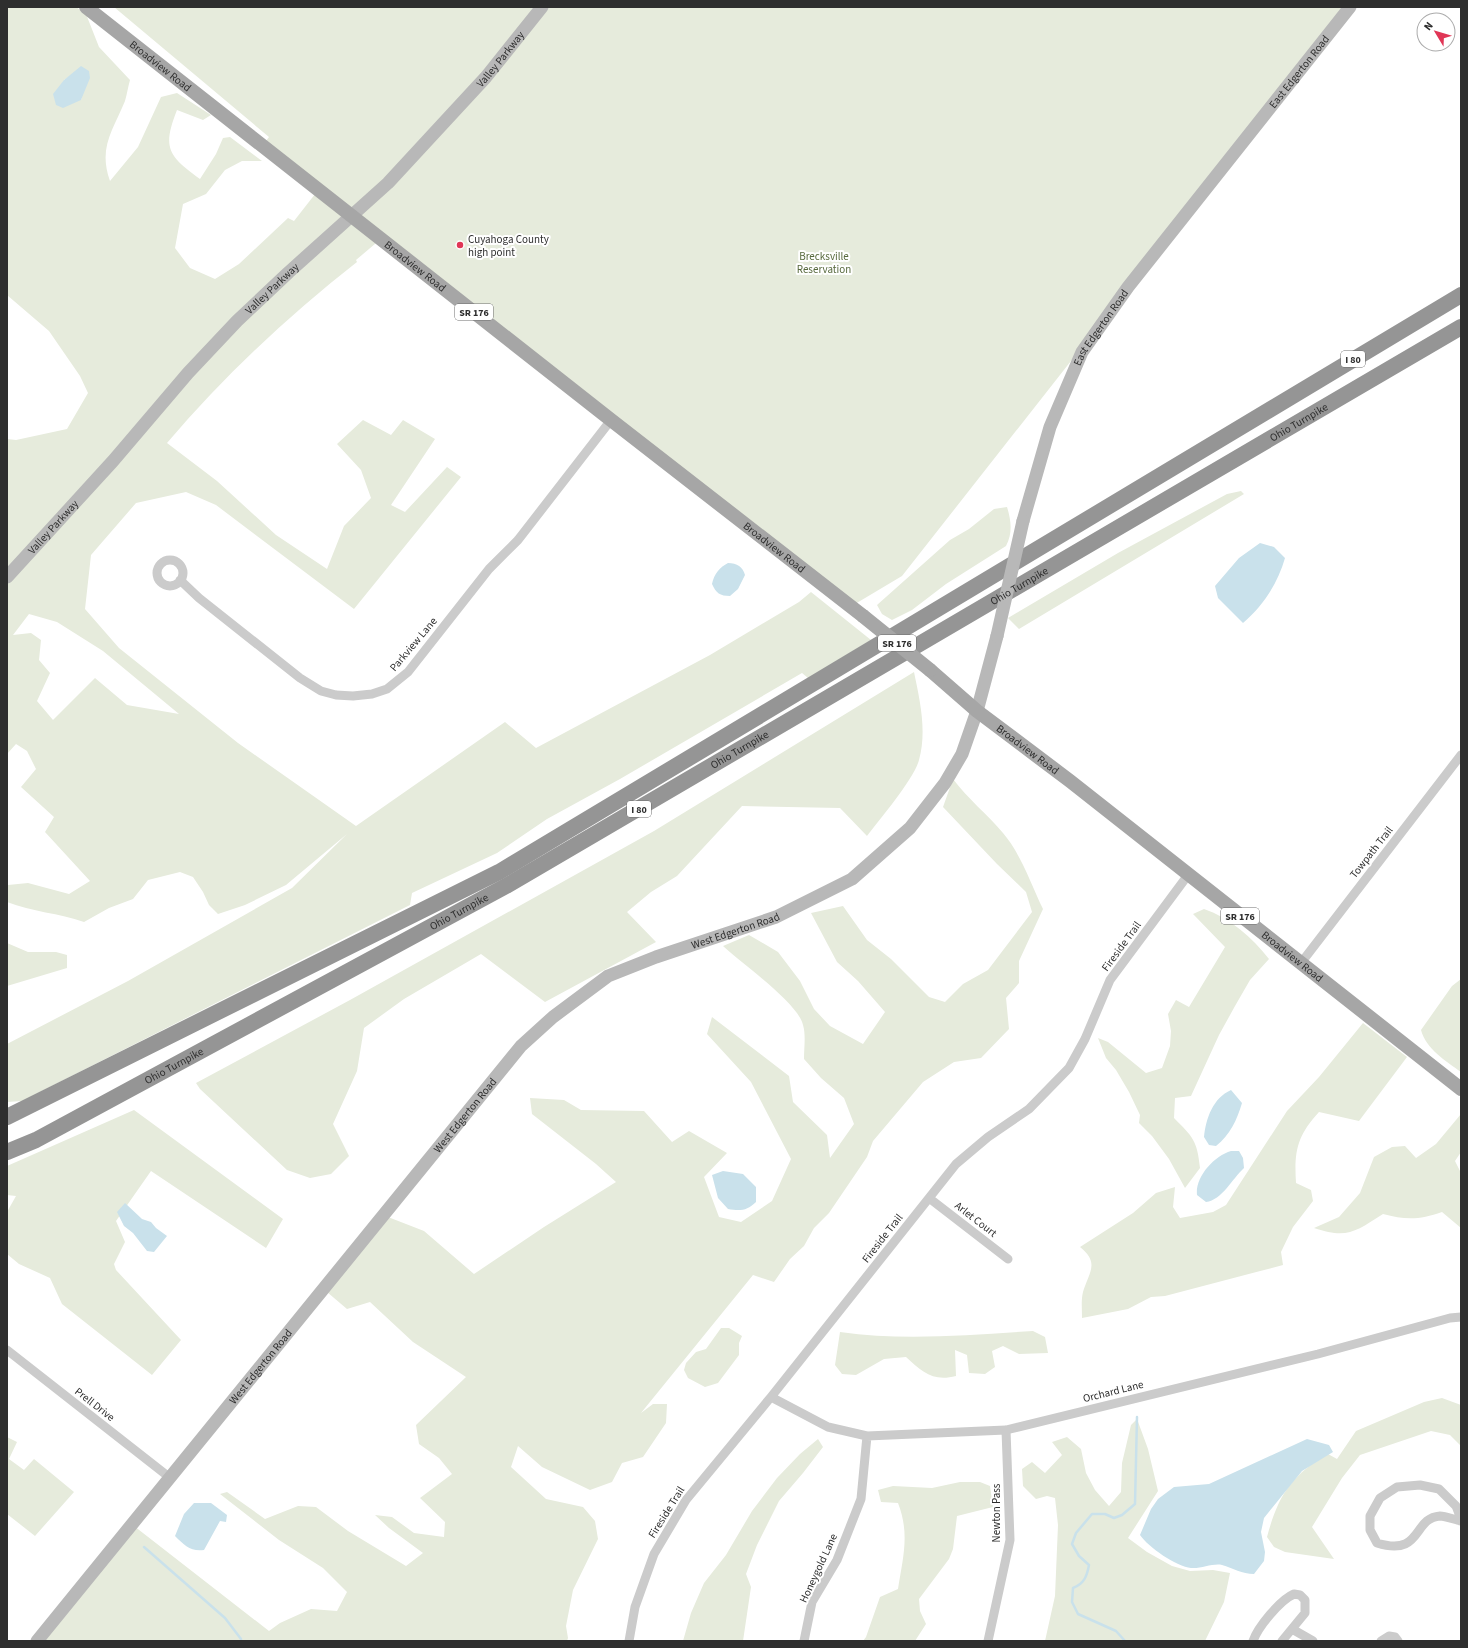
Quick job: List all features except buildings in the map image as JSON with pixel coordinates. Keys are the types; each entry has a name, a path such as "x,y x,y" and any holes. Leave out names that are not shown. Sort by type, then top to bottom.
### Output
{"highway":[{"name":"Ohio Turnpike","path":"7,1117 499,872 1461,295"},
{"name":"Ohio Turnpike","path":"7,1152 36,1140 506,886 1461,328"}],"main road":[{"name":"Broadview Road","path":"86,7 863,616 930,670 977,711 1070,781 1461,1089"}],"street":[{"name":"Valley Parkway","path":"7,576 113,462 218,341 289,272 388,183 425,144 486,77 542,7"},
{"name":"East Edgerton Road","path":"977,711 997,636 1023,521 1050,427 1082,352 1128,286 1350,7"},
{"name":"Parkview Lane","path":"180,580 199,598 295,674 321,691 336,695 353,696 372,694 387,689 408,672 489,569 518,540 611,420"},
{"name":"West Edgerton Road","path":"37,1641 521,1046 553,1017 608,976 656,957 776,917 852,879 910,828 945,783 962,754 977,711"},
{"name":"Towpath Trail","path":"1301,963 1461,755"},
{"name":"Fireside Trail","path":"629,1641 635,1607 654,1554 686,1500 771,1397 956,1164 988,1137 1029,1109 1069,1068 1085,1039 1110,980 1188,875"},
{"name":"Arlet Court","path":"929,1198 1008,1259"},
{"name":"Orchard Lane","path":"771,1397 828,1427 867,1436 1006,1430 1318,1354 1450,1318 1461,1317"},
{"name":"Prell Drive","path":"7,1350 169,1477"},
{"name":"Newton Pass","path":"988,1641 1010,1540 1006,1430"},
{"name":"Honeygold Lane","path":"804,1641 812,1602 837,1560 860,1499 867,1436"},
{"path":"1420,1485 1439,1489 1456,1506 1461,1520 1440,1516 1428,1520 1407,1544 1392,1548 1377,1543 1370,1530 1370,1516 1380,1498 1397,1487 1420,1485"},
{"path":"1253,1641 1256,1633 1286,1597 1294,1594 1300,1595 1305,1600 1305,1613 1282,1641"},
{"path":"1292,1629 1313,1641"},
{"path":"1381,1641 1389,1636 1395,1637 1398,1641"}],"green space":[{"name":"Brecksville Reservation","path":"7,7 76,7 86,14 99,47 130,80 125,101 108,140 106,149 107,169 110,181 138,147 161,97 177,93 211,115 203,120 177,110 172,123 169,142 175,157 189,171 200,179 216,154 223,138 230,137 262,161 242,161 225,170 206,194 183,204 175,248 190,268 215,279 239,264 288,218 294,221 319,189 263,145 269,137 114,7 1349,7 902,576 850,607 382,238 356,260 357,262 282,325 211,394 167,443 217,481 276,535 327,569 344,526 371,498 361,470 337,444 363,420 391,435 403,420 435,439 391,505 405,512 447,467 461,477 354,609 216,505 186,492 136,503 91,555 85,609 119,648 238,743 356,826 505,722 536,748 710,655 799,602 811,592 871,640 808,678 802,673 620,779 547,819 497,853 412,893 410,905 22,1101 7,1102 7,1044 128,981 292,888 347,834 286,885 245,905 218,914 209,905 203,892 193,877 180,872 148,880 133,899 109,908 84,922 7,902 8,885 28,883 69,894 90,881 45,832 54,817 21,787 36,769 27,751 16,744 7,754 7,439 16,440 67,429 88,393 80,376 49,331 7,295","holes":["70,76 82,96 81,100 64,80","29,614 57,622 103,651 179,714 127,705 95,678 53,720 37,701 50,673 39,660 41,640 31,633 13,635"]},
{"path":"1241,491 1244,494 1019,629 1008,618 1118,553 1227,494"},
{"path":"1007,507 1011,526 1010,536 1006,546 946,584 912,610 892,620 882,614 877,605 950,540 969,529 994,509"},
{"path":"914,672 923,727 919,760 911,778 867,836 840,808 742,806 677,876 651,892 627,912 656,942 545,1002 481,954 404,999 364,1028 357,1071 333,1124 349,1156 331,1174 310,1178 287,1170 200,1089 196,1083 350,1000 654,831"},
{"path":"953,779 1009,841 1025,870 1043,909 1019,961 1019,983 1006,998 1009,1029 981,1058 954,1062 923,1082 873,1141 867,1157 829,1213 814,1228 804,1246 790,1259 774,1282 753,1275 641,1413 653,1404 667,1404 666,1423 643,1457 622,1463 612,1482 590,1490 542,1467 518,1446 511,1467 546,1499 583,1507 595,1521 598,1539 573,1590 566,1626 567,1641 42,1641 134,1526 269,1631 280,1623 311,1609 337,1611 347,1592 323,1568 279,1540 220,1494 227,1492 265,1519 298,1506 316,1507 348,1531 406,1566 423,1553 389,1528 375,1515 392,1517 414,1533 444,1537 445,1522 420,1498 452,1474 439,1458 419,1444 416,1425 466,1377 413,1342 370,1302 347,1309 327,1292 388,1217 424,1231 474,1274 544,1227 616,1182 596,1164 532,1114 530,1098 564,1100 581,1110 644,1111 672,1142 689,1131 727,1153 704,1177 719,1217 741,1222 772,1201 791,1159 751,1082 707,1034 712,1017 789,1076 793,1102 827,1135 830,1158 854,1124 844,1098 821,1078 804,1059 805,1037 803,1025 799,1016 780,995 723,946 749,935 778,952 800,981 814,1009 830,1026 863,1044 885,1012 858,981 837,962 811,913 843,906 867,940 891,959 929,997 945,1002 963,984 988,970 1032,912 1026,892 943,807"},
{"path":"1204,909 1232,923 1240,929 1269,959 1250,980 1235,1006 1219,1035 1191,1096 1175,1098 1174,1118 1186,1130 1193,1140 1197,1151 1200,1168 1185,1188 1169,1159 1152,1136 1139,1123 1140,1115 1129,1092 1116,1070 1106,1058 1098,1038 1108,1042 1146,1073 1162,1068 1170,1046 1171,1031 1168,1014 1176,1000 1189,1007 1225,947 1193,914"},
{"path":"7,943 28,952 56,952 67,955 67,968 7,986"},
{"path":"1461,979 1461,1072 1432,1049 1427,1043 1421,1030 1452,986"},
{"path":"1363,1023 1407,1057 1359,1121 1319,1112 1306,1129 1298,1144 1296,1183 1311,1190 1313,1201 1293,1227 1281,1252 1283,1265 1165,1296 1151,1297 1128,1309 1082,1318 1082,1295 1090,1273 1091,1263 1090,1258 1080,1247 1133,1213 1156,1193 1175,1187 1173,1207 1180,1218 1213,1212 1226,1205 1287,1111 1319,1077"},
{"path":"134,1110 283,1219 266,1248 151,1171 116,1221 125,1242 114,1264 116,1270 181,1340 152,1375 62,1304 50,1278 19,1264 7,1254 7,1212 16,1196 7,1195 7,1166"},
{"path":"1461,1114 1461,1152 1455,1161 1461,1173 1461,1228 1442,1212 1419,1218 1406,1218 1383,1214 1358,1229 1343,1233 1335,1233 1314,1228 1339,1217 1360,1193 1374,1157 1392,1147 1405,1146 1416,1158 1436,1144"},
{"path":"721,1328 729,1328 742,1336 739,1343 739,1355 718,1383 705,1387 688,1378 684,1370 686,1363 696,1352 706,1349"},
{"path":"1033,1331 1045,1337 1048,1353 1019,1354 1003,1346 992,1351 995,1367 985,1374 969,1373 967,1355 955,1350 956,1376 948,1378 934,1377 928,1374 906,1357 884,1359 856,1375 842,1374 835,1365 840,1332 864,1335 912,1337"},
{"path":"1442,1398 1461,1405 1461,1446 1450,1435 1431,1431 1360,1455 1342,1478 1312,1527 1334,1559 1285,1552 1274,1547 1267,1537 1276,1510 1281,1498 1288,1488 1304,1470 1328,1454 1337,1459 1356,1431 1424,1402"},
{"path":"1137,1419 1148,1449 1158,1491 1128,1538 1147,1552 1172,1566 1190,1571 1213,1570 1230,1573 1224,1602 1205,1641 1045,1641 1055,1596 1058,1525 1055,1498 1047,1496 1036,1499 1023,1486 1022,1469 1032,1462 1045,1473 1062,1455 1052,1442 1067,1437 1081,1449 1086,1473 1095,1490 1109,1506 1121,1492 1122,1463 1131,1425"},
{"path":"7,1437 17,1442 9,1459 24,1470 34,1459 74,1492 35,1536 7,1514"},
{"path":"818,1439 823,1447 779,1501 757,1545 746,1574 751,1587 743,1641 683,1641 691,1613 704,1583 726,1555 752,1511 777,1478 800,1454"},
{"path":"960,1482 980,1482 990,1486 993,1507 957,1516 953,1549 949,1559 919,1599 920,1611 926,1624 915,1641 863,1641 866,1637 880,1597 898,1589 904,1546 904,1525 898,1503 881,1502 878,1490 893,1486 932,1488"}],"water":[{"path":"81,66 89,71 90,78 81,100 63,108 56,105 53,94 64,80"},
{"path":"1260,543 1274,547 1285,558 1269,594 1243,623 1218,598 1215,586 1239,558"},
{"path":"728,563 739,566 745,575 738,589 730,596 719,593 715,590 712,584 718,571"},
{"path":"1231,1090 1242,1103 1238,1115 1229,1132 1221,1142 1216,1146 1209,1145 1204,1137 1209,1116 1219,1098"},
{"path":"1231,1151 1239,1151 1243,1158 1244,1168 1222,1193 1206,1202 1197,1195 1197,1188 1202,1174 1218,1157"},
{"path":"723,1171 743,1174 756,1187 756,1202 743,1210 728,1209 718,1198 712,1175"},
{"path":"125,1203 142,1219 151,1222 156,1228 167,1236 154,1252 147,1251 133,1233 124,1226 117,1212"},
{"path":"1307,1439 1329,1445 1333,1452 1302,1471 1264,1518 1261,1532 1265,1552 1264,1561 1254,1574 1245,1573 1222,1565 1211,1565 1195,1568 1185,1567 1163,1556 1149,1545 1140,1535 1151,1509 1158,1499 1174,1487 1209,1484"},
{"path":"194,1503 211,1503 227,1515 226,1522 220,1521 204,1550 191,1549 175,1536 184,1514"}],"waterway":[{"path":"1125,1641 1116,1631 1078,1614 1072,1602 1073,1588 1082,1582 1089,1565 1079,1556 1072,1544 1076,1533 1092,1514 1105,1514 1114,1518 1122,1515 1135,1504 1137,1417"},
{"path":"144,1547 225,1618 241,1641"}],"place":[{"name":"Cuyahoga County high point","path":"460,245"}]}
